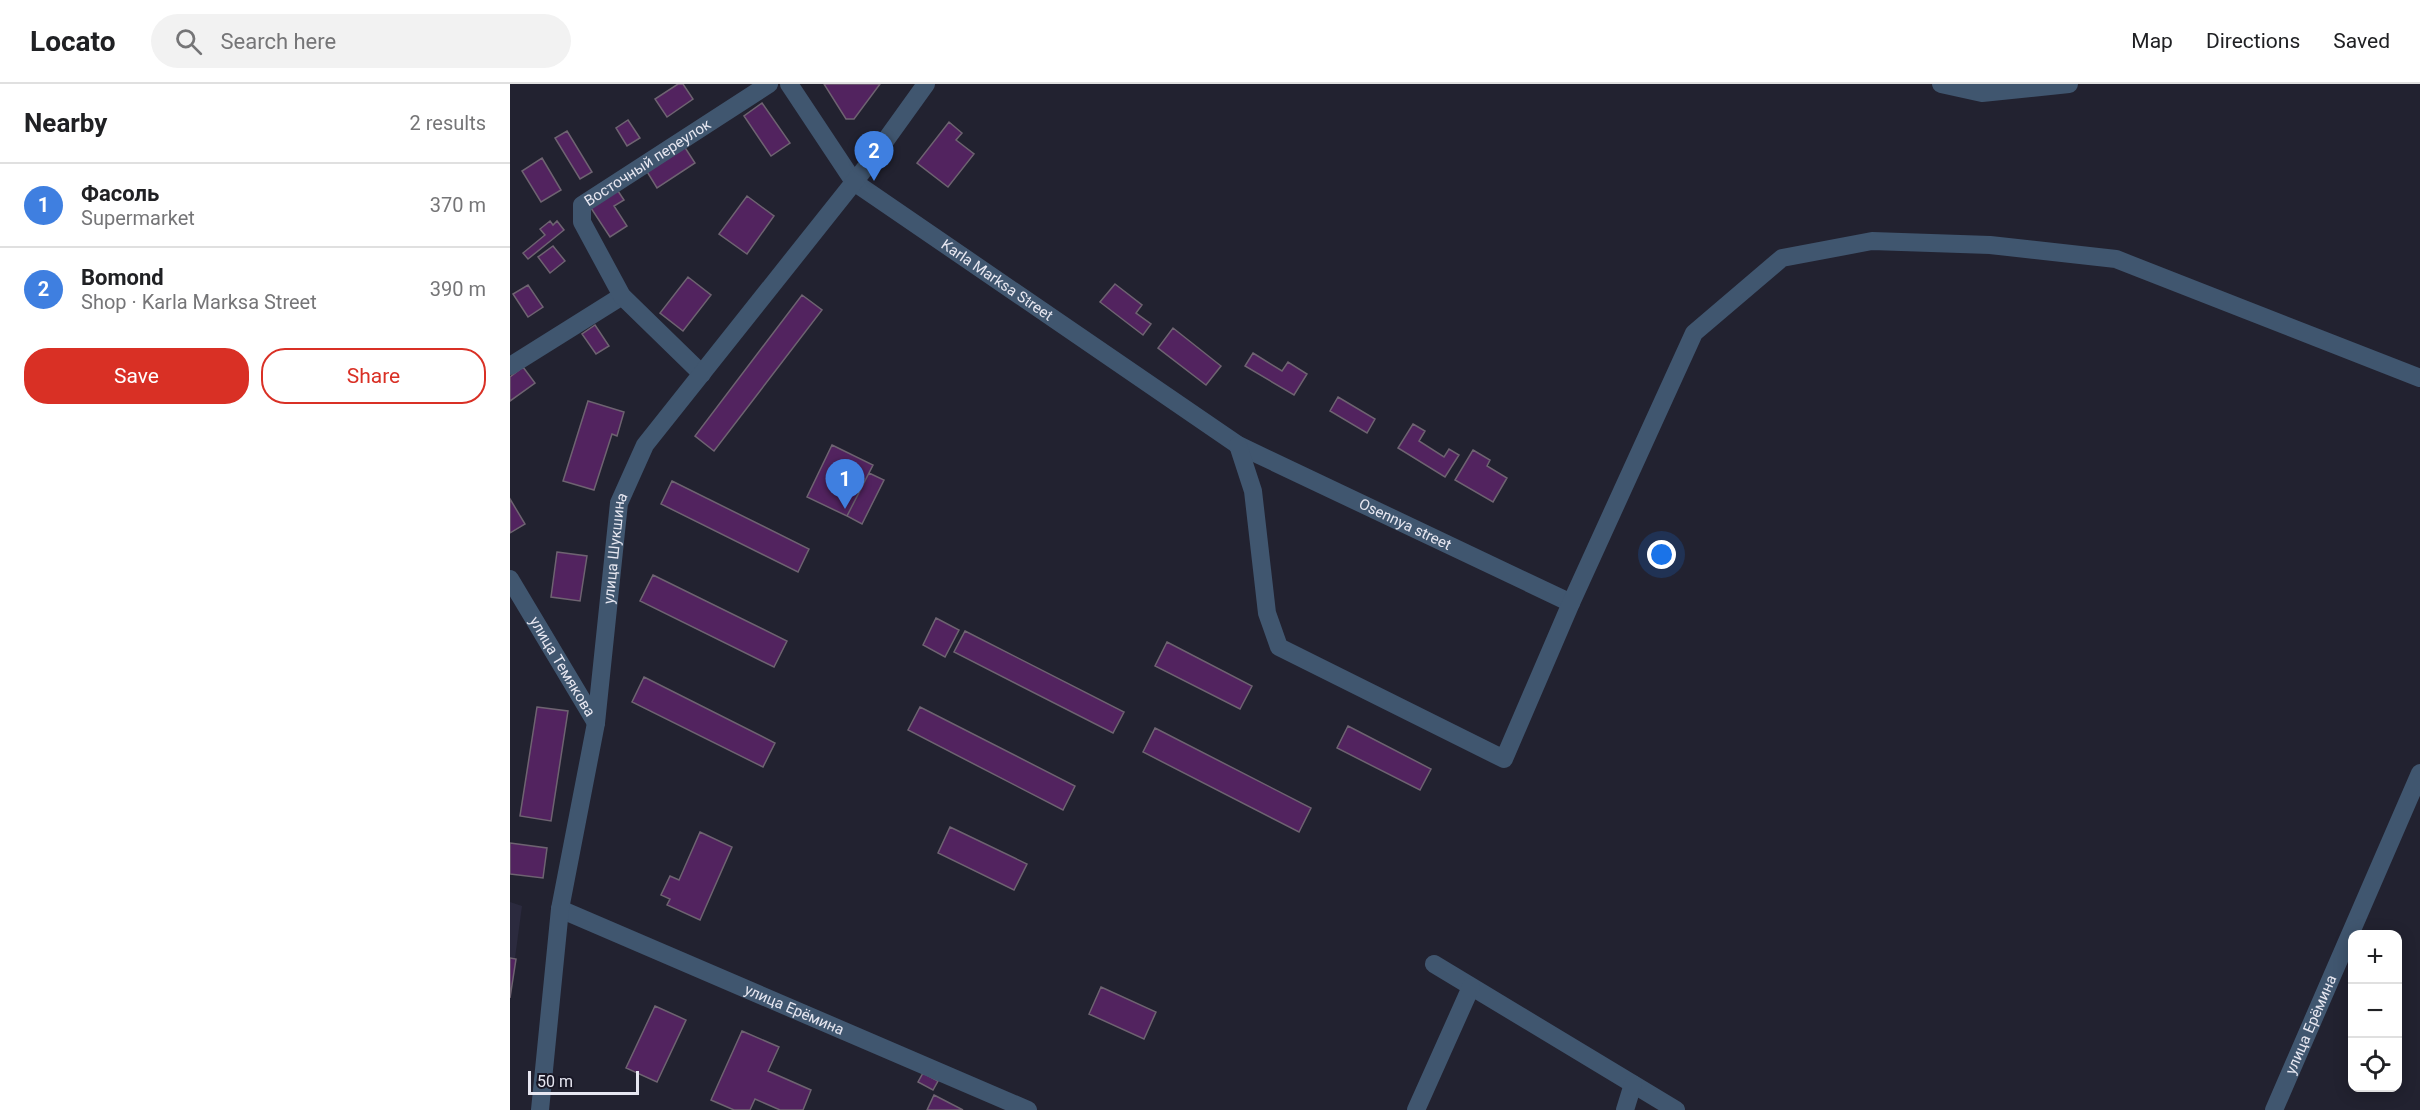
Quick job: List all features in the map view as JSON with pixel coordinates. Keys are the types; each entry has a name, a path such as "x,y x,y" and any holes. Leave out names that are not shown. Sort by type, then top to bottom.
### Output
{"street":[{"name":"Восточный переулок","path":"702,374 622,296 582,222 582,204 770,84"},
{"name":"Karla Marksa Street","path":"789,84 854,182 1238,445"},
{"name":"улица Шукшина","path":"540,1110 560,909 596,723 619,503 645,445 854,182 926,84"},
{"path":"1941,84 1982,93 2069,84"},
{"path":"1238,445 1253,491 1267,613 1279,647 1504,759 1571,603 1694,333 1782,258 1872,241 1990,245 2116,259 2420,378"},
{"path":"510,366 622,296"},
{"name":"Osennya street","path":"1238,445 1571,603"},
{"name":"улица Темякова","path":"510,579 596,723"},
{"name":"улица Ерёмина","path":"2274,1110 2420,773"},
{"name":"улица Ерёмина","path":"560,909 1028,1110"},
{"path":"1434,964 1676,1110"},
{"path":"1416,1110 1471,987"},
{"path":"1625,1110 1633,1084"}],"shaded area":[{"path":"510,902 522,906 510,995"}],"building":[{"path":"678,84 683,84 693,99 667,117 655,99"},
{"path":"824,84 880,84 854,119 846,119"},
{"path":"762,103 790,143 771,156 744,116"},
{"path":"628,120 640,138 627,146 616,128"},
{"path":"949,122 962,133 956,140 974,154 948,187 917,163"},
{"path":"567,131 592,172 580,179 555,138"},
{"path":"684,146 695,163 657,188 646,170"},
{"path":"542,158 561,190 541,202 522,171"},
{"path":"616,188 624,200 614,206 627,226 610,237 589,205"},
{"path":"747,196 774,216 747,254 719,234"},
{"path":"550,221 553,225 557,221 564,230 528,259 523,253 545,235 540,229"},
{"path":"553,246 565,261 550,273 538,257"},
{"path":"688,277 711,295 683,331 660,313"},
{"path":"1115,284 1142,305 1136,313 1151,324 1143,335 1100,302"},
{"path":"528,285 543,307 528,317 513,294"},
{"path":"802,295 822,310 714,451 695,436"},
{"path":"595,325 609,346 596,354 582,334"},
{"path":"1173,328 1221,366 1206,385 1158,348"},
{"path":"1253,353 1282,371 1288,362 1307,374 1294,395 1245,366"},
{"path":"523,367 535,383 510,401 510,377"},
{"path":"1338,397 1375,419 1367,433 1330,411"},
{"path":"588,401 624,412 617,436 612,434 594,490 563,481"},
{"path":"1413,424 1425,431 1419,441 1444,457 1449,449 1459,455 1445,477 1398,448"},
{"path":"832,445 873,465 847,516 807,497"},
{"path":"1473,450 1490,460 1487,466 1507,478 1493,502 1455,480"},
{"path":"869,473 884,480 862,524 847,516"},
{"path":"672,481 809,549 798,572 661,504"},
{"path":"510,499 525,524 510,533"},
{"path":"557,552 587,556 580,601 551,597"},
{"path":"653,575 787,641 774,667 640,601"},
{"path":"936,618 959,630 945,657 923,645"},
{"path":"965,631 1124,712 1113,733 954,652"},
{"path":"1167,642 1252,686 1240,709 1155,666"},
{"path":"644,677 775,743 763,767 632,702"},
{"path":"537,707 568,711 551,821 520,816"},
{"path":"920,707 1075,786 1063,810 908,730"},
{"path":"1348,726 1431,769 1420,790 1337,748"},
{"path":"1155,728 1311,808 1299,832 1143,752"},
{"path":"950,827 1027,864 1014,890 938,853"},
{"path":"700,832 732,847 700,920 667,905 670,899 661,895 670,876 679,880"},
{"path":"510,843 547,848 543,878 510,874"},
{"path":"510,958 516,959 510,998"},
{"path":"1101,987 1156,1012 1144,1039 1089,1014"},
{"path":"655,1006 686,1020 657,1082 626,1068"},
{"path":"742,1031 779,1047 768,1071 811,1090 803,1110 780,1110 755,1099 750,1110 734,1110 711,1100"},
{"path":"923,1073 938,1081 933,1090 918,1082"},
{"path":"934,1095 963,1110 927,1110"}],"place":[{"name":"Bomond","path":"874,181"},
{"name":"Фасоль","path":"845,509"}]}
